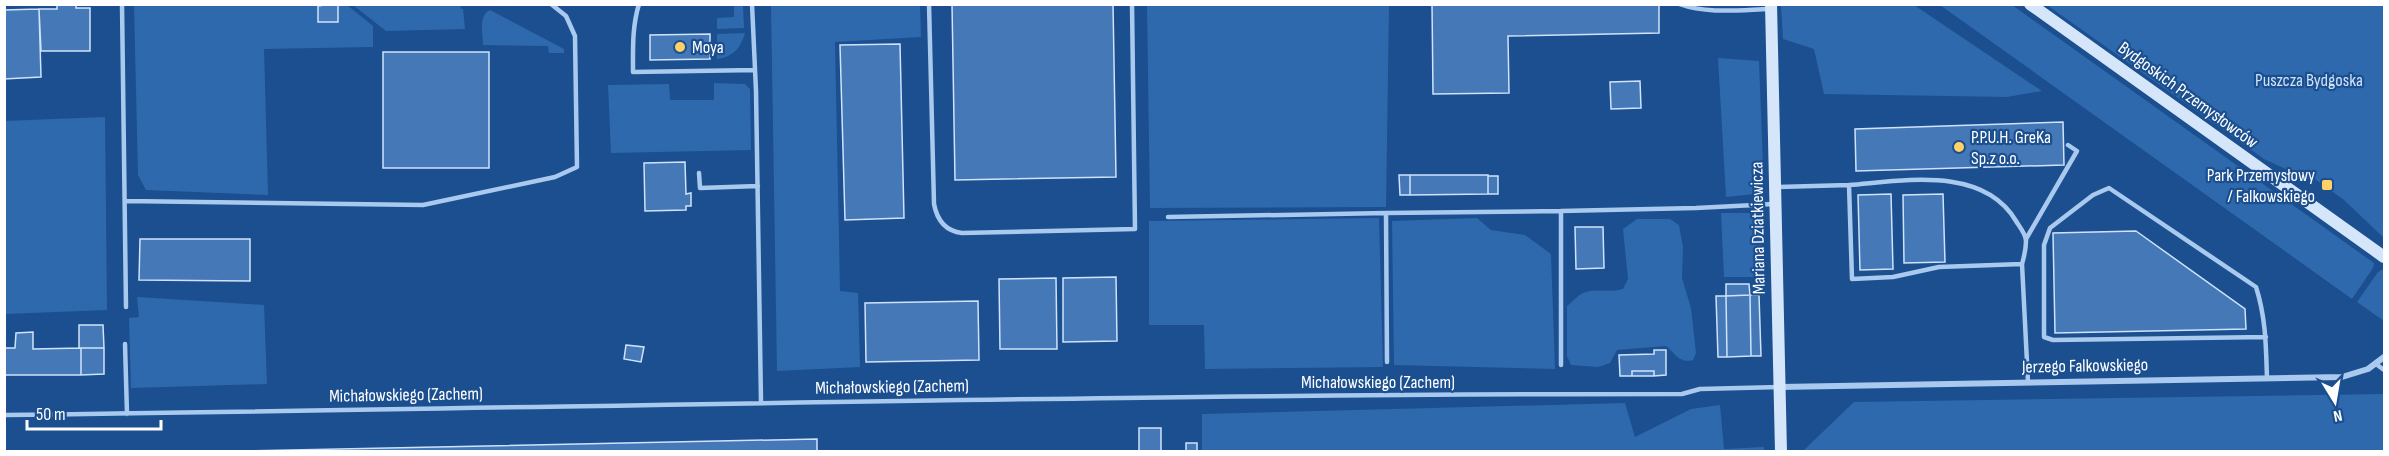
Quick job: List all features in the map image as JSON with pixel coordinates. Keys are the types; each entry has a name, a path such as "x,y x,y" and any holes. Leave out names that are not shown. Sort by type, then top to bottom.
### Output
{"street":[{"name":"Bydgoskich Przemysłowców","path":"2030,4 2385,257"},
{"name":"Mariana Dziatkiewicza","path":"1771,7 1781,452"},
{"name":"Jerzego Falkowskiego","path":"1780,387 2342,377 2359,373 2385,357"}],"lane":[{"path":"122,4 126,307"},
{"path":"125,201 423,205 555,177 577,167 575,36 566,16 551,4"},
{"path":"639,4 634,18 633,72 755,70"},
{"path":"752,4 762,402"},
{"path":"929,4 934,204 943,224 952,231 962,233 1135,229 1132,4"},
{"path":"1679,4 1692,9 1707,10 1771,7"},
{"path":"2028,382 2022,264 2026,238 2077,151 2068,145"},
{"path":"699,173 700,188 758,186"},
{"path":"1775,187 1915,180 1947,181 1970,187 2002,204 2014,217 2026,238"},
{"path":"1849,185 1852,279 1893,277 1939,267 2022,264"},
{"path":"2266,337 2053,340 2044,337 2043,245 2050,228 2093,195 2109,188 2256,288 2263,311 2266,337 2267,379"},
{"path":"1168,217 1696,208 1775,203"},
{"path":"1561,211 1561,364"},
{"path":"1386,213 1387,362"},
{"path":"125,344 127,414"},
{"path":"2376,364 2385,370"},
{"name":"Michałowskiego (Zachem)","path":"4,415 1385,394 1682,394 1700,389 1780,387"}],"green space":[{"path":"134,5 347,5 373,26 373,47 264,49 268,195 146,190 138,175"},
{"path":"353,5 460,5 463,9 465,29 386,31"},
{"path":"734,5 743,5 744,28 717,29 717,18 734,17"},
{"path":"771,5 920,5 921,37 835,42 840,291 858,293 860,367 777,371"},
{"path":"1147,5 1389,5 1386,207 1150,208"},
{"path":"1781,5 1914,5 2042,91 2007,97 1824,94 1814,49 1783,39"},
{"path":"1940,5 2012,5 2374,263 2373,268 2352,299"},
{"name":"Puszcza Bydgoska","path":"2047,5 2384,5 2384,238 2344,200 2304,171 2301,176 2264,159"},
{"path":"490,10 564,49 564,53 549,53 548,46 483,45 483,20 486,12"},
{"path":"745,33 736,51 717,59 717,34"},
{"path":"1718,58 1759,61 1764,193 1726,197"},
{"path":"714,83 745,84 750,89 751,150 611,153 608,85 669,84 670,100 714,100"},
{"path":"105,117 107,310 5,314 5,121"},
{"path":"1721,213 1760,213 1764,277 1724,277"},
{"path":"1379,218 1383,367 1205,369 1204,325 1149,325 1149,221"},
{"path":"1477,218 1491,230 1525,235 1551,254 1555,369 1394,365 1392,221"},
{"path":"1637,219 1670,219 1679,225 1683,247 1682,278 1691,308 1696,353 1693,360 1681,359 1666,346 1617,350 1610,363 1598,367 1571,365 1567,356 1567,306 1583,293 1623,289 1628,279 1623,229"},
{"path":"2383,269 2384,321 2357,302 2378,272"},
{"path":"137,297 264,305 267,384 131,388 129,318 139,317"},
{"path":"2384,394 2384,451 1803,451 1854,402"},
{"path":"1625,403 1635,437 1691,409 1720,405 1724,449 1764,447 1764,451 1202,451 1202,414"}],"building":[{"path":"57,4 76,4 76,8 90,8 90,51 41,51 39,9 57,9"},
{"path":"338,4 338,22 318,22 318,6"},
{"path":"952,4 1113,4 1116,177 955,180"},
{"path":"1432,4 1659,4 1659,33 1508,36 1509,93 1433,94"},
{"path":"39,9 41,77 4,79 4,10"},
{"path":"710,34 710,59 650,60 650,35"},
{"path":"900,44 904,218 845,220 840,45"},
{"path":"383,52 489,52 489,168 383,168"},
{"path":"1640,81 1641,108 1611,109 1610,82"},
{"name":"P.P.U.H. GreKa Sp.z o.o.","path":"2063,122 2064,165 1856,171 1855,129"},
{"path":"685,162 686,194 691,193 691,206 686,206 686,210 645,211 644,163"},
{"path":"1399,175 1410,175 1410,195 1400,195"},
{"path":"1410,175 1488,175 1488,194 1410,195"},
{"path":"1488,176 1498,176 1498,194 1488,194"},
{"path":"1891,194 1893,269 1860,270 1858,195"},
{"path":"1943,194 1945,262 1904,263 1903,195"},
{"path":"1575,227 1603,227 1604,268 1576,269"},
{"path":"2136,231 2245,309 2246,329 2055,333 2053,233"},
{"path":"140,239 250,239 250,281 139,280"},
{"path":"1116,277 1117,341 1063,342 1063,278"},
{"path":"1056,278 1057,349 1000,349 999,279"},
{"path":"1726,284 1749,284 1750,295 1726,296"},
{"path":"1750,295 1759,295 1761,356 1751,356"},
{"path":"1750,295 1751,356 1727,357 1726,296"},
{"path":"1716,296 1726,296 1727,357 1718,357"},
{"path":"978,301 979,360 866,362 865,303"},
{"path":"79,325 103,325 104,348 79,348"},
{"path":"33,332 33,349 81,348 81,375 4,375 4,348 15,348 16,333"},
{"path":"626,345 644,347 641,362 624,359"},
{"path":"81,348 104,348 104,374 81,375"},
{"path":"1654,350 1666,350 1666,375 1654,376 1654,371 1632,371 1632,376 1620,376 1619,355 1654,354"},
{"path":"1632,371 1654,371 1654,376 1632,376"},
{"path":"1139,428 1161,428 1161,452 1139,452"},
{"path":"817,439 817,452 192,452"},
{"path":"1186,443 1197,443 1197,452 1186,452"}],"place":[{"name":"Moya","path":"680,47"},
{"name":"P.P.U.H. GreKa Sp.z o.o.","path":"1959,147"},
{"name":"Park Przemysłowy / Falkowskiego","path":"2327,185"}]}
